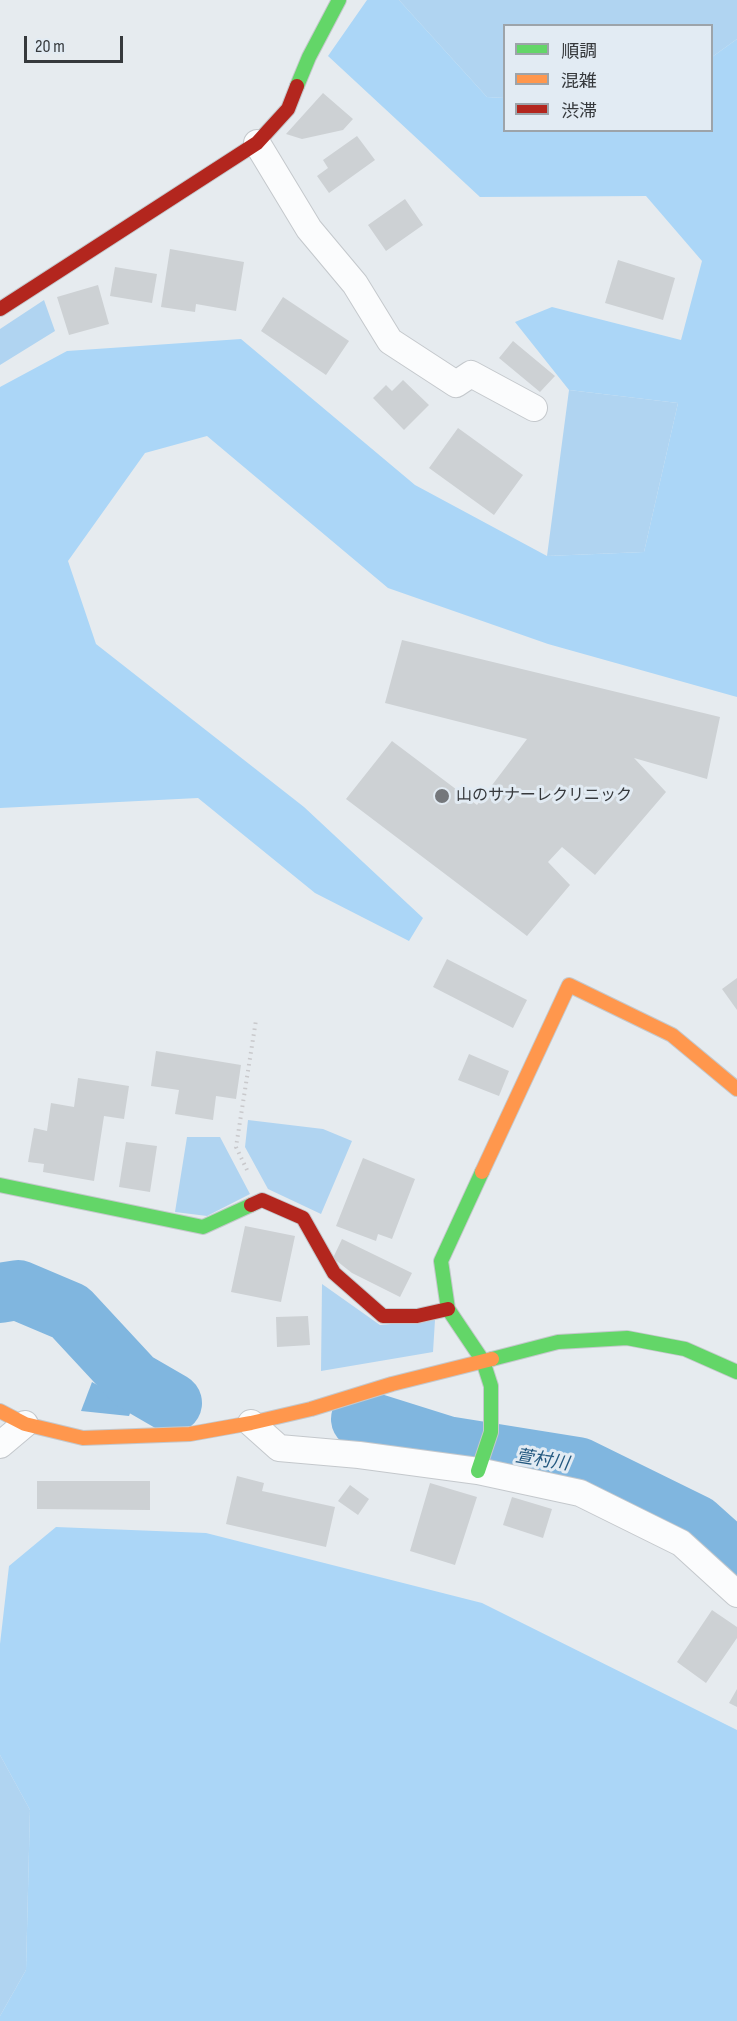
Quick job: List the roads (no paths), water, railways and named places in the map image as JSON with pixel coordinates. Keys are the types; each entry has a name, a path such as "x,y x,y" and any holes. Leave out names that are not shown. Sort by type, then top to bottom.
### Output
{"street":[{"path":"0,309 257,143 288,109 309,57 339,0"},
{"path":"257,143 309,229 355,284 390,341 456,384 471,374 534,408"},
{"path":"478,1471 491,1432 491,1386 483,1361 448,1309 441,1262 568,985 672,1035 737,1089"},
{"path":"0,1185 203,1227 262,1200 303,1218 334,1274 383,1316 417,1316 448,1309"},
{"path":"0,1411 24,1424 83,1438 190,1434 311,1409 392,1384 558,1342 627,1338 685,1349 737,1372"},
{"path":"251,1423 279,1448 359,1455 478,1471 580,1493 681,1543 737,1594"},
{"path":"0,1445 24,1424"}],"waterway":[{"name":"萱村川","path":"0,1293 18,1290 70,1312 134,1381 172,1403"},
{"name":"萱村川","path":"361,1419 447,1446 578,1467 696,1525 737,1562"}],"place":[{"name":"山のサナーレクリニック","path":"442,796"}]}
